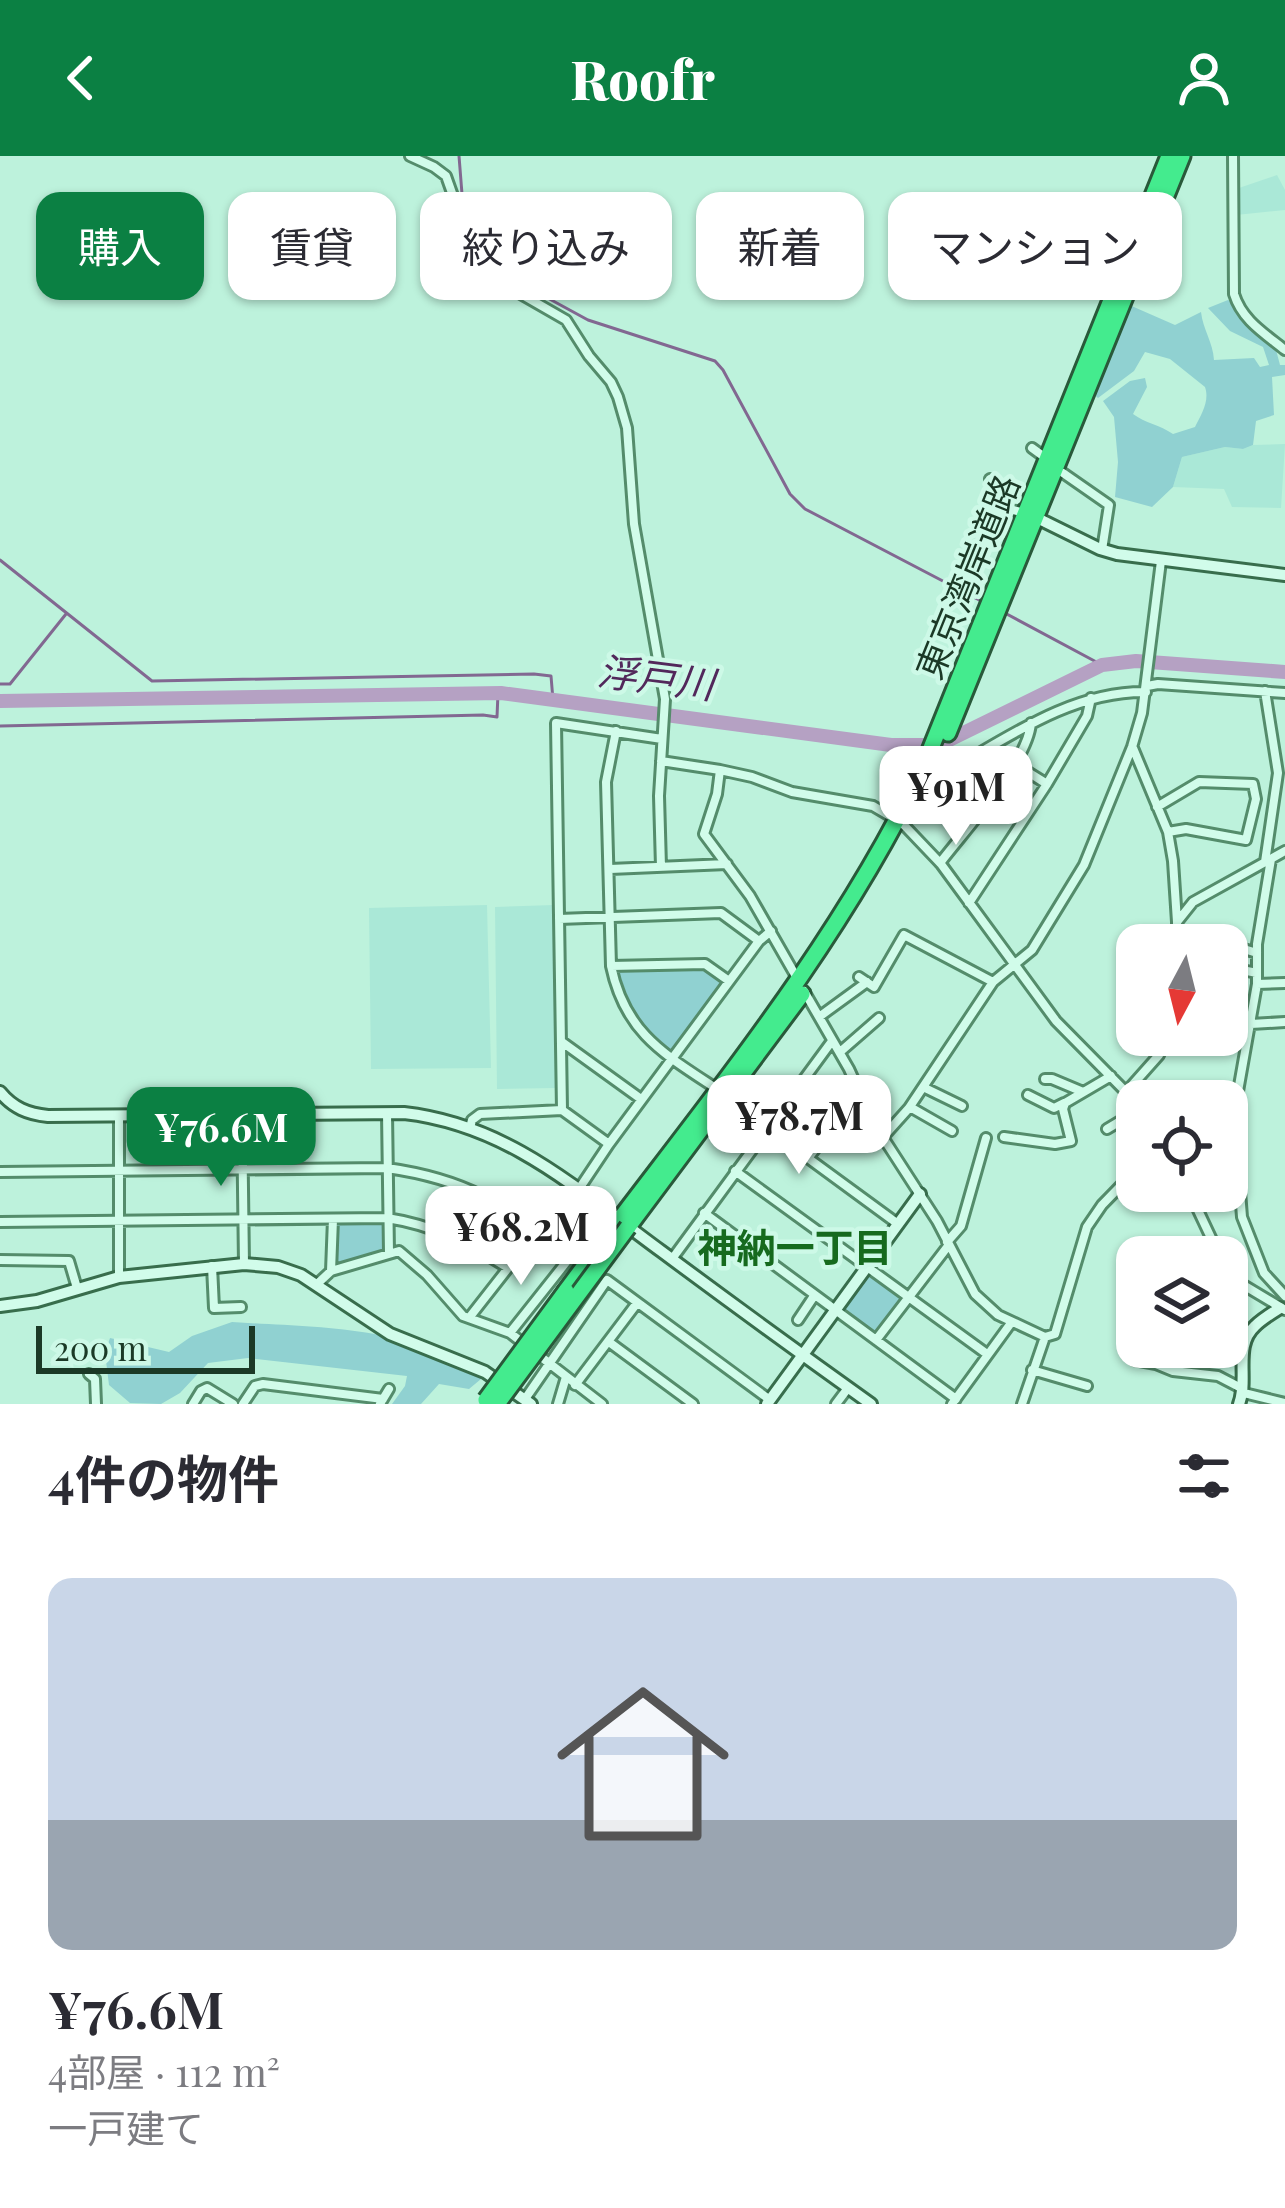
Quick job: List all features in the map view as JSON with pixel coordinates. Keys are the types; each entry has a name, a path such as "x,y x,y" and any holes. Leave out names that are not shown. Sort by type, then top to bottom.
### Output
{"highway":[{"name":"東京湾岸道路","path":"1032,515 1169,156"},
{"name":"東京湾岸道路","path":"489,1403 801,986 902,823 1182,156"}],"street":[{"path":"410,156 446,176 469,241 486,270 566,320 611,382 627,428 634,524 665,699 661,867"},
{"path":"1233,156 1235,298 1245,318 1285,350"},
{"path":"1032,448 1043,456"},
{"path":"1064,472 1109,505 1102,550"},
{"path":"990,479 1003,507 1032,515 1102,550 1285,575"},
{"path":"883,1137 910,1107 992,982 1032,950 1084,865 1132,747 1146,689 1161,561"},
{"path":"954,768 1031,723 1090,698 1158,685 1285,693"},
{"path":"1265,692 1278,773 1257,985 1234,1114 1242,1217 1264,1273 1284,1304"},
{"path":"969,903 1047,784 1087,716 1090,698"},
{"path":"562,1110 556,723 663,736"},
{"path":"940,863 1015,764 1030,738 1031,723"},
{"path":"616,731 606,782 611,966 616,991 631,1019 651,1043 898,1224"},
{"path":"1132,747 1168,832 1178,924"},
{"path":"661,761 873,806 902,823 940,863 1056,1021 1116,1081"},
{"path":"1015,764 1047,784"},
{"path":"720,770 704,834 771,930 866,1109 976,1294 992,1311 1046,1337 1055,1334 1087,1227 1116,1191"},
{"path":"1157,807 1199,782 1253,784 1256,799 1246,840 1177,828 1168,832"},
{"path":"1178,924 1184,910 1203,894 1285,850"},
{"path":"610,869 727,864"},
{"path":"559,919 721,913 759,941"},
{"path":"578,1189 771,930"},
{"path":"819,1017 863,980 874,987 904,935 992,982"},
{"path":"1248,950 1257,953"},
{"path":"611,966 706,964 729,981"},
{"path":"1248,971 1257,973"},
{"path":"1257,985 1285,983"},
{"path":"839,1053 879,1018"},
{"path":"1250,1024 1285,1022"},
{"path":"561,1041 641,1100"},
{"path":"672,1259 832,1041"},
{"path":"1138,1080 1156,1056"},
{"path":"1028,1095 1054,1108 1111,1076"},
{"path":"1045,1079 1084,1093"},
{"path":"923,1087 962,1106"},
{"path":"809,1157 859,1092"},
{"path":"1,1095 15,1107 38,1115 387,1113 422,1115 470,1128 538,1160 872,1404"},
{"path":"1004,1137 1055,1144 1070,1141 1065,1103"},
{"path":"910,1107 952,1131"},
{"path":"470,1128 480,1114 562,1110 609,1144"},
{"path":"387,1113 389,1253"},
{"path":"242,1114 244,1264"},
{"path":"118,1116 119,1277"},
{"path":"1107,1129 1116,1123"},
{"path":"876,1340 961,1226 986,1138"},
{"path":"0,1172 387,1168 424,1173 500,1203 571,1256 510,1333"},
{"path":"735,1171 987,1354"},
{"path":"0,1306 38,1301 119,1277 212,1266 278,1267 301,1275 390,1334 469,1365 528,1402 548,1363 607,1280 768,1402 920,1194"},
{"path":"704,1213 954,1401 1012,1322"},
{"path":"0,1222 387,1218 422,1223 478,1248 508,1268"},
{"path":"331,1271 333,1220"},
{"path":"470,1318 537,1231"},
{"path":"316,1286 331,1271 399,1251 457,1311 510,1333 602,1404"},
{"path":"0,1260 70,1261 77,1288"},
{"path":"212,1266 214,1308 241,1307"},
{"path":"1248,1285 1284,1304"},
{"path":"798,1320 814,1296"},
{"path":"575,1384 637,1303"},
{"path":"1248,1334 1284,1304"},
{"path":"1022,1404 1046,1337"},
{"path":"609,1342 691,1404"},
{"path":"1166,1368 1218,1376 1242,1396 1285,1403"},
{"path":"1032,1370 1087,1386"},
{"path":"89,1374 95,1379 95,1404"},
{"path":"557,1404 566,1377"},
{"path":"243,1404 255,1386 262,1384 382,1401 389,1389"},
{"path":"193,1404 207,1388 233,1404"},
{"path":"836,1404 848,1388"},
{"path":"315,1404 320,1390"}],"shaded area":[{"path":"1277,175 1285,190 1285,210 1236,215 1236,189"},
{"path":"1228,300 1243,320 1275,346 1280,365 1285,365 1285,375 1272,377 1274,415 1256,421 1253,445 1182,457 1173,487 1152,507 1115,497 1114,417 1103,401 1130,381 1145,378 1147,387 1133,414 1173,434 1195,427 1206,397 1205,387 1170,359 1145,352 1134,371 1098,398 1091,392 1127,304 1175,325 1201,312 1214,360 1254,358 1260,367 1269,365 1263,347 1230,331 1208,308"},
{"path":"1285,444 1281,508 1232,507 1224,489 1173,487 1182,457 1225,447"},
{"path":"487,905 491,1068 371,1069 369,908"},
{"path":"554,905 556,1088 497,1089 495,907"},
{"path":"704,969 722,982 671,1051 635,1016 618,971"},
{"path":"384,1221 386,1251 334,1267 336,1222"},
{"path":"869,1274 903,1299 875,1336 842,1311"},
{"path":"232,1322 330,1328 394,1338 454,1361 481,1379 469,1389 439,1384 421,1404 392,1404 407,1376 248,1358 208,1363 180,1393 161,1404 130,1403 109,1385 105,1353 110,1338 169,1352 192,1336"}],"waterway":[{"path":"459,156 470,223 491,265 507,279 588,320 715,361 790,494 805,509 983,602"},
{"path":"0,560 152,681 534,674 551,676 553,700"},
{"path":"1003,612 1102,665"},
{"path":"0,684 10,684 66,614"},
{"name":"浮戸川","path":"0,701 501,693 891,745 939,745 1102,665 1136,661 1285,672"},
{"path":"0,726 497,717 498,693"}],"district":[{"name":"神納一丁目","path":"795,1248"}]}
